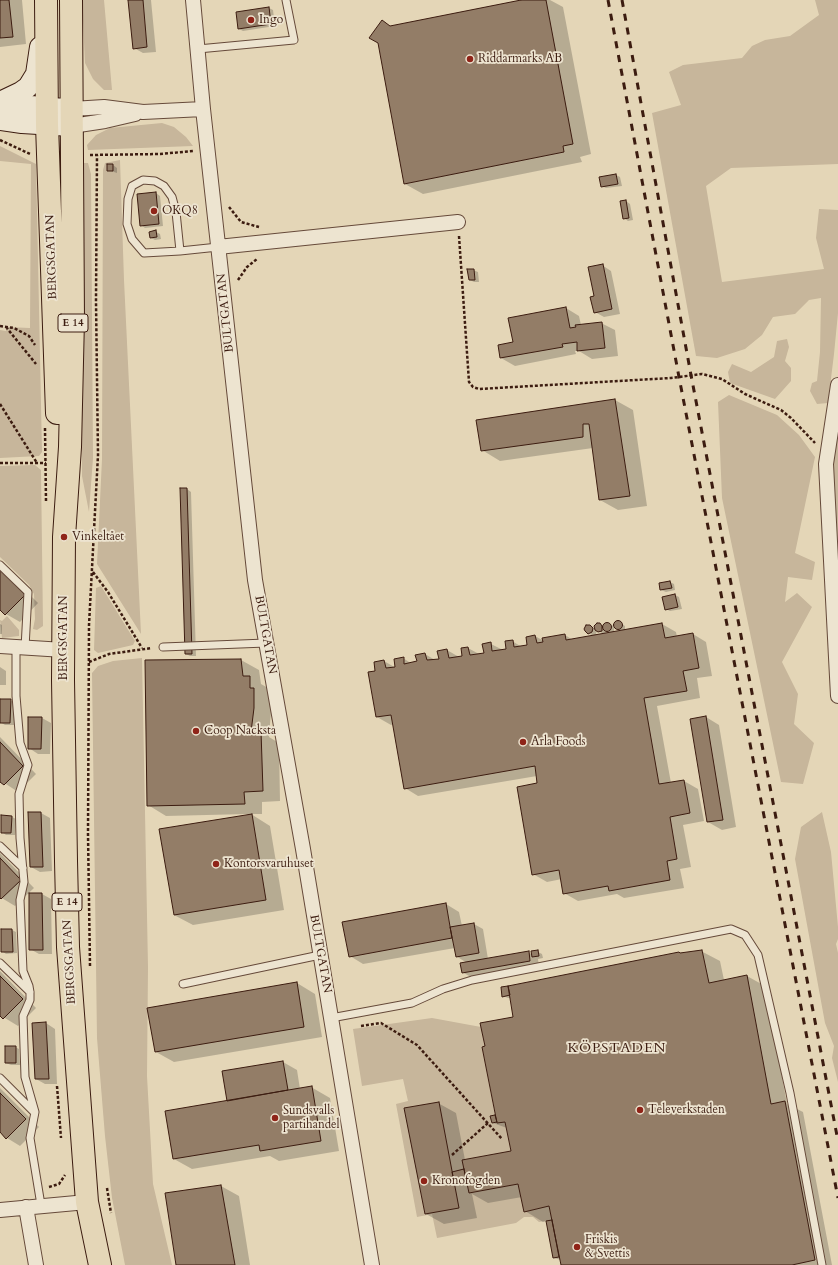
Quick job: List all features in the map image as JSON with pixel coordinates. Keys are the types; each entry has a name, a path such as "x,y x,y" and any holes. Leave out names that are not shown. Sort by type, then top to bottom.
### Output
{"highway":[{"name":"BERGSGATAN","path":"64,537 70,447 73,319 71,0"},
{"name":"BERGSGATAN","path":"46,6 47,117 57,400 64,537 68,947 87,1202 100,1265"}],"street":[{"name":"BULTGATAN","path":"193,0 207,149 255,580 320,955 337,1018 372,1265"},
{"path":"0,102 28,87 36,74 46,6"},
{"path":"0,102 47,117"},
{"path":"0,120 72,117 105,121 143,112 203,109"},
{"path":"218,247 458,222"},
{"path":"838,385 826,464 838,696"},
{"path":"0,646 64,650"},
{"path":"0,1210 87,1202"},
{"path":"26,1207 36,1265"}],"lane":[{"path":"198,49 294,40 286,0"},
{"path":"180,250 176,212 172,197 164,186 155,181 143,180 132,186 128,199 127,224 132,239 144,253 218,247"},
{"path":"0,565 28,592 20,648 16,696 20,743 28,766 19,794 20,838 24,882 20,900 23,971 30,992 30,1000 23,1016 25,1077 35,1112 30,1138 41,1206"},
{"path":"163,647 266,643"},
{"path":"0,846 23,868"},
{"path":"337,1018 412,1003 443,989 472,980 731,929 745,935 758,955 790,1093 822,1265"},
{"path":"183,984 320,955"},
{"path":"0,963 30,992"},
{"path":"0,1078 35,1112"}],"path":[{"path":"0,140 12,146"},
{"path":"72,157 160,154 207,149"},
{"path":"90,970 88,834 89,662 98,455 96,301 97,155"},
{"path":"227,205 241,222 265,229 268,255 257,258 247,267 238,279 238,286"},
{"path":"458,222 469,382 473,387 479,389 671,378 702,374 713,376 745,394 781,410 791,418 816,445 826,464"},
{"path":"0,326 14,328 29,336 36,346"},
{"path":"6,327 39,367"},
{"path":"0,404 38,463"},
{"path":"0,463 46,463"},
{"path":"92,572 108,592 142,648"},
{"path":"89,662 109,654 142,648 163,647"},
{"path":"337,1018 344,1029 381,1023 417,1045 502,1139"},
{"path":"452,1155 488,1123"},
{"path":"106,1185 111,1214"}],"shaded area":[{"path":"82,0 104,0 112,90 104,90 93,79 85,63"},
{"path":"815,0 838,0 838,164 731,168 706,186 722,282 824,269 816,238 819,209 838,210 838,313 834,354 828,403 817,404 810,391 812,383 817,381 820,352 821,298 809,300 795,314 773,317 762,335 745,349 717,358 696,356 652,113 681,105 669,72 683,65 742,58 752,46 765,40 790,36 819,15"},
{"path":"162,123 174,127 186,137 193,146 88,150 87,145 96,135 110,128"},
{"path":"0,146 36,164 42,452 39,456 0,458 0,330 6,331 6,327 30,328 31,164 0,161"},
{"path":"120,160 124,280 141,634 97,564 102,459 103,170 105,163"},
{"path":"82,163 88,163 91,174 93,458 89,512 82,476"},
{"path":"787,339 789,347 785,361 791,368 791,381 775,399 730,383 728,372 732,364 751,372 774,357 777,341"},
{"path":"729,395 777,415 799,435 815,457 795,553 815,562 812,580 788,577 785,602 797,593 812,607 782,662 798,694 794,724 814,743 803,784 781,782 722,498 718,402"},
{"path":"838,436 838,593 832,466"},
{"path":"35,465 41,470 43,626 37,630 33,629 35,619 34,594 29,585 0,557 0,466"},
{"path":"101,586 135,641 133,645 98,653 94,650 96,588"},
{"path":"7,616 19,630 19,636 2,638 0,620 2,621"},
{"path":"142,658 148,967 147,1076 153,1184 172,1265 125,1265 112,1198 97,1038 92,673 98,666 113,661"},
{"path":"822,812 831,852 838,927 838,939 836,944 838,953 838,1082 832,1058 834,1046 825,1023 795,859 801,827"},
{"path":"432,1018 481,1027 485,1046 482,1047 495,1115 490,1116 492,1123 505,1122 511,1151 463,1160 469,1193 518,1184 524,1212 549,1206 552,1220 539,1222 533,1217 524,1217 516,1223 437,1238 432,1214 417,1217 396,1104 408,1101 403,1079 362,1086 353,1029"}],"building":[{"path":"0,0 9,0 13,37 0,38"},
{"path":"128,0 143,0 147,47 133,49"},
{"path":"521,0 546,0 573,144 563,146 564,152 404,184 378,43 369,38 382,20 390,26"},
{"path":"269,7 271,24 238,29 236,12"},
{"path":"107,164 113,164 113,171 107,171"},
{"path":"616,174 618,184 601,187 599,177"},
{"path":"156,192 159,224 140,226 137,194"},
{"path":"626,200 629,218 623,219 620,201"},
{"path":"156,230 157,237 150,238 149,232"},
{"path":"603,264 612,309 594,313 590,297 594,296 588,267"},
{"path":"467,269 474,269 475,280 469,280"},
{"path":"566,307 570,328 576,327 575,325 602,322 605,348 577,351 577,342 562,344 563,347 500,358 498,345 513,342 508,318"},
{"path":"615,399 630,496 599,500 589,424 583,424 583,437 481,451 476,420"},
{"path":"180,488 187,488 192,654 185,654"},
{"path":"0,570 25,595 5,615 0,610"},
{"path":"670,581 672,588 660,590 659,583"},
{"path":"675,594 678,607 665,610 662,597"},
{"path":"618,620 623,625 618,630 613,625"},
{"path":"597,623 600,623 602,626 602,631 598,632 595,630 594,626"},
{"path":"605,623 609,623 611,627 609,631 605,631 603,629 603,625"},
{"name":"Arla Foods","path":"662,623 665,638 693,633 699,668 683,671 687,691 644,698 659,784 684,780 690,813 670,817 677,859 667,861 670,880 609,891 608,886 563,894 559,870 532,875 517,787 537,783 535,766 404,789 391,715 376,717 368,672 375,671 374,662 384,660 386,668 395,667 394,659 404,657 404,664 417,661 415,655 425,653 427,660 439,659 437,651 447,649 449,658 462,656 461,648 468,647 470,655 484,653 482,644 491,642 492,651 506,649 505,641 513,640 514,647 527,645 526,637 535,635 537,643 543,642 542,638 565,634 566,640"},
{"path":"586,625 590,625 593,628 592,632 588,634 584,629"},
{"path":"241,659 243,676 250,676 250,688 254,688 254,708 251,732 261,731 263,791 244,792 245,804 147,806 145,660"},
{"path":"0,699 11,699 10,723 0,723"},
{"path":"706,716 723,820 707,822 690,719"},
{"path":"28,717 42,717 41,749 28,749"},
{"path":"0,742 23,766 4,785 0,782"},
{"path":"28,812 41,812 43,867 30,867"},
{"path":"252,814 266,900 174,915 159,829"},
{"path":"1,815 12,816 11,833 1,833"},
{"path":"0,858 21,880 1,899 0,898"},
{"path":"29,893 42,893 43,950 29,950"},
{"path":"446,903 452,938 349,957 342,922"},
{"path":"474,923 479,953 456,957 450,927"},
{"path":"1,929 12,929 13,952 1,952"},
{"path":"538,950 539,956 532,957 531,951"},
{"name":"Televerkstaden","path":"702,950 709,983 747,975 771,1104 785,1101 815,1260 792,1265 561,1265 549,1206 524,1212 518,1184 469,1193 462,1160 511,1151 505,1122 497,1123 482,1047 485,1046 480,1023 513,1017 508,986 679,952"},
{"path":"529,951 530,961 462,973 460,963"},
{"path":"0,976 23,999 3,1019 0,1016"},
{"path":"297,982 304,1027 155,1052 147,1008"},
{"path":"508,986 510,995 502,997 501,987"},
{"path":"46,1022 49,1079 35,1079 32,1023"},
{"path":"5,1046 16,1046 16,1063 5,1063"},
{"path":"283,1061 288,1090 227,1101 222,1071"},
{"path":"312,1086 321,1141 260,1151 259,1145 173,1159 165,1111"},
{"path":"0,1093 26,1119 6,1139 0,1132"},
{"path":"439,1102 459,1208 425,1214 404,1108"},
{"path":"495,1115 497,1122 492,1123 490,1116"},
{"path":"464,1169 466,1179 454,1182 452,1172"},
{"path":"221,1185 235,1265 176,1265 165,1193"},
{"path":"552,1220 559,1257 553,1258 546,1221"}],"railway":[{"path":"608,0 679,377 838,1198"},
{"path":"622,0 691,375 838,1141"}],"place":[{"name":"Ingo","path":"251,20"},
{"name":"Riddarmarks AB","path":"470,59"},
{"name":"OKQ8","path":"154,211"},
{"name":"Vinkeltået","path":"64,537"},
{"name":"Coop Nacksta","path":"196,731"},
{"name":"Arla Foods","path":"523,742"},
{"name":"Kontorsvaruhuset","path":"216,864"},
{"name":"Televerkstaden","path":"640,1110"},
{"name":"Sundsvalls partihandel","path":"275,1118"},
{"name":"Kronofogden","path":"424,1181"},
{"name":"Friskis & Svettis","path":"577,1247"}],"district":[{"name":"KÖPSTADEN","path":"617,1049"}]}
